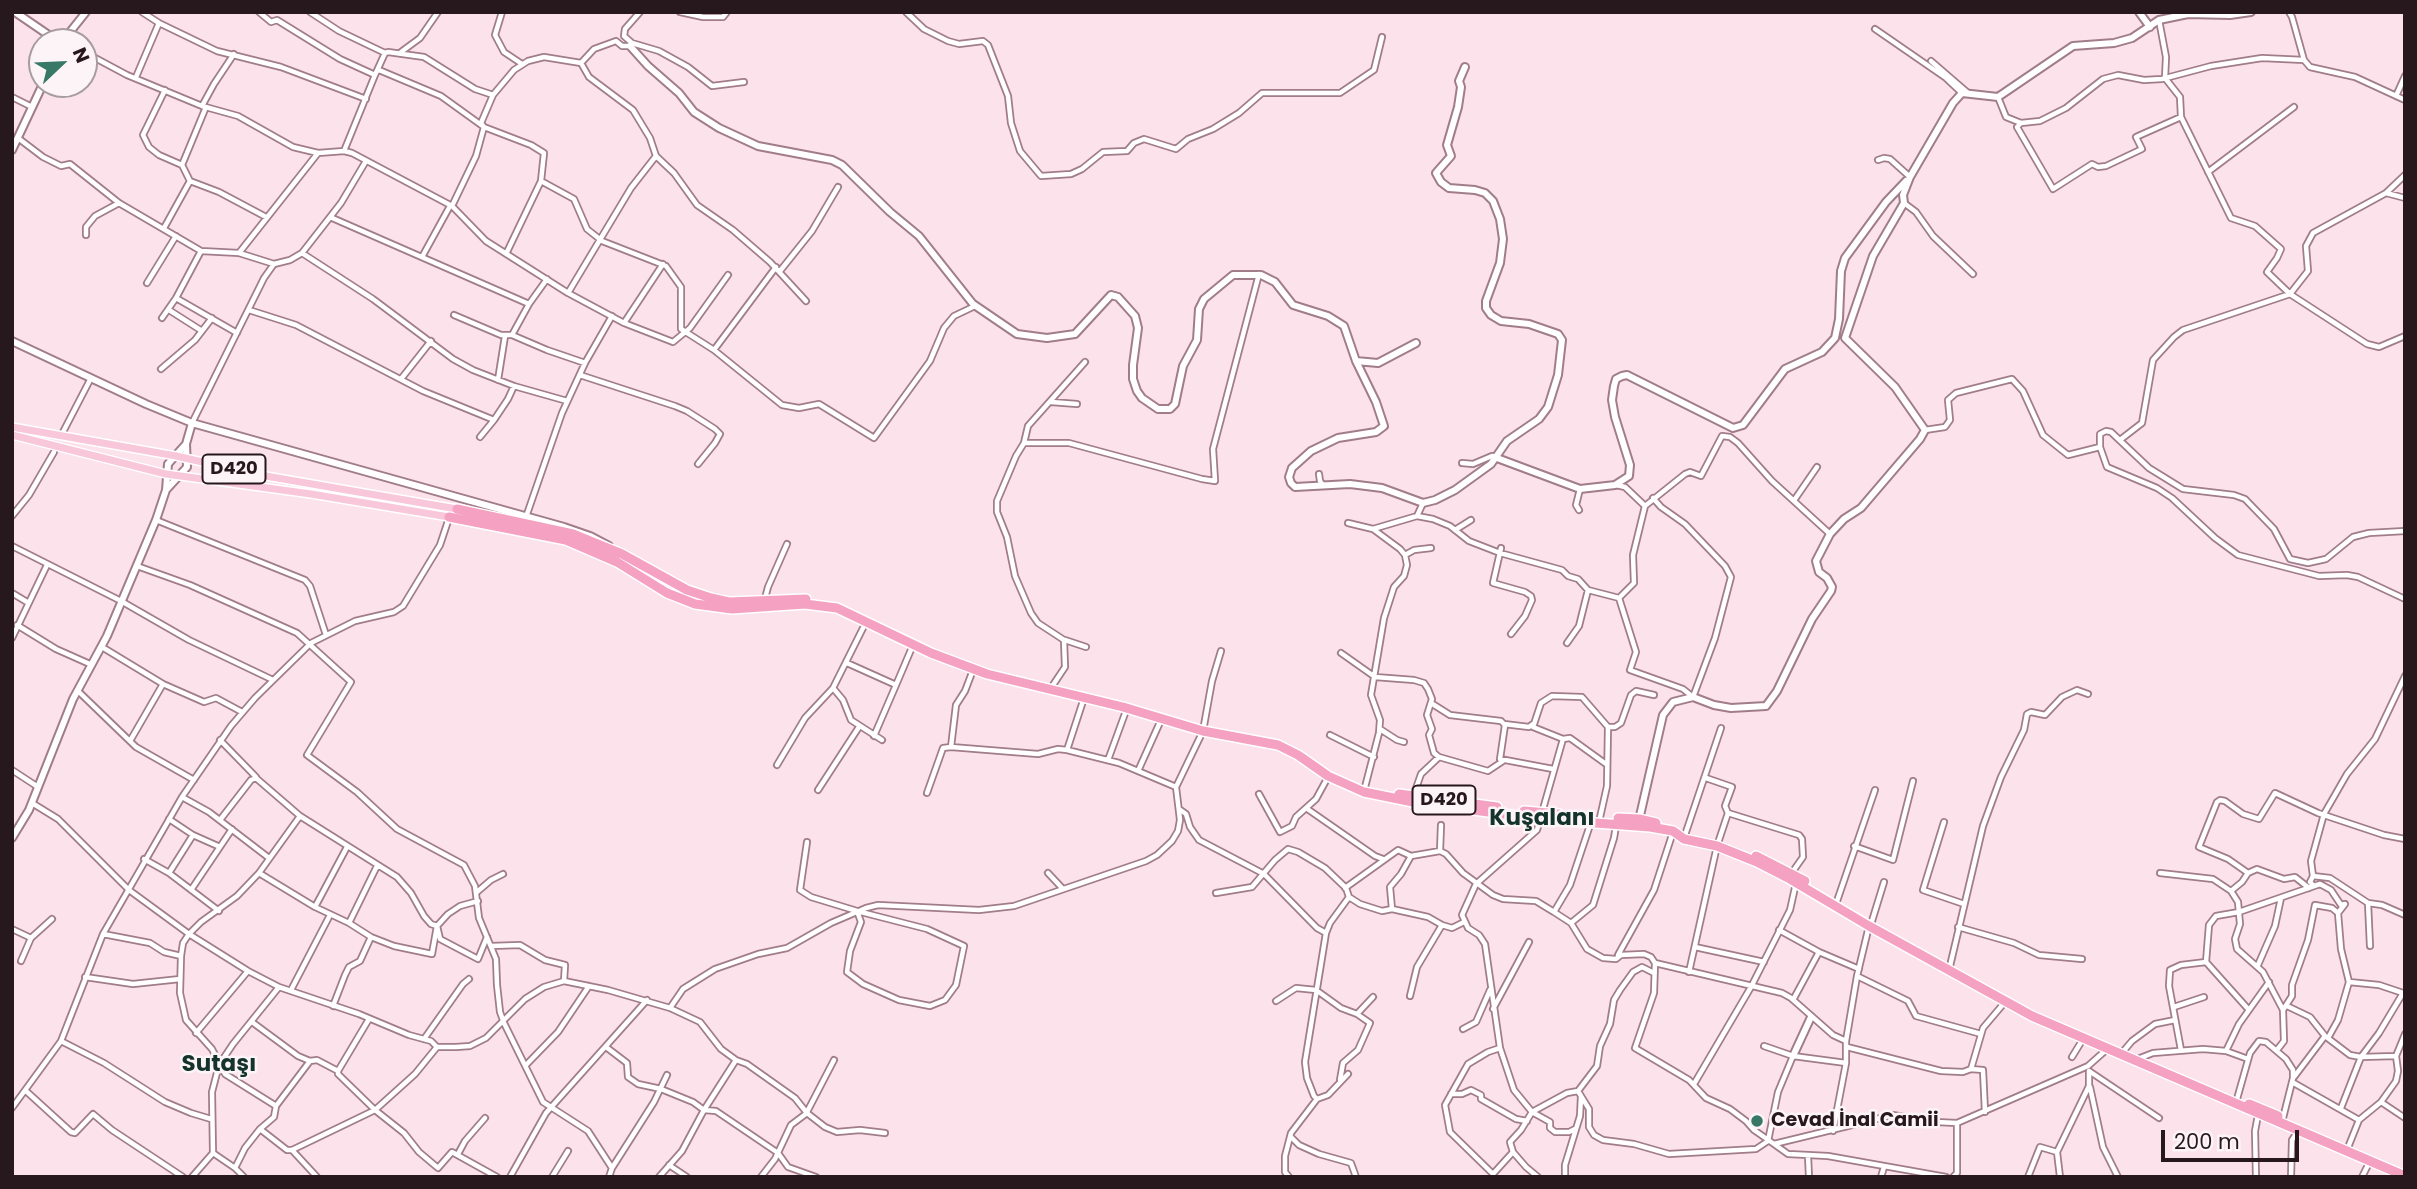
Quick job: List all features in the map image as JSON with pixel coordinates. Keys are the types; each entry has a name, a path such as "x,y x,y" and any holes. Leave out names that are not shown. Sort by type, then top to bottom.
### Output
{"highway":[{"name":"D420","path":"457,509 552,528 590,540 699,595 729,602 812,599 841,604 953,657 1204,728 1258,734 1289,744 1365,790"},
{"name":"D420","path":"449,517 566,540 617,562 667,593 695,604 732,609 823,605 837,608 973,669 1161,719 1278,745 1328,776 1365,790 1542,816 1669,826 1684,836"},
{"name":"D420","path":"1596,820 1638,822 1718,844 1792,878 2006,1001 2106,1049 2123,1051"},
{"name":"D420","path":"1947,967 2258,1115 2348,1148 2405,1176"},
{"name":"D420","path":"2137,1059 2405,1171"}],"main road":[{"name":"D420","path":"12,426 187,458 260,475 457,509"},
{"path":"12,435 166,474 449,517"}],"street":[{"path":"73,28 86,12"},
{"path":"142,12 217,51 281,67 366,99"},
{"path":"259,12 271,22 277,20 340,59 441,96 484,127 531,145 544,153 541,181 506,254"},
{"path":"310,12 340,31 385,53 401,52 424,57 475,89 493,95"},
{"path":"401,52 419,38 438,12"},
{"path":"502,12 495,35 504,52 523,64"},
{"path":"640,12 625,29 624,36 648,66 679,93 694,112 719,128 758,146 842,164 890,212 919,236 963,295 1017,334 1060,337 1076,334 1111,295 1118,297 1135,316 1138,328 1133,365 1133,379 1137,391 1158,409 1170,409 1175,404 1183,366 1197,340 1199,309 1204,299 1233,275 1259,274 1275,282 1293,305 1328,316 1344,326 1384,426 1376,432 1338,438 1311,450 1292,468 1289,477 1295,487 1350,484 1382,488 1423,503 1455,490 1497,458 1507,441 1532,426 1548,407 1558,375 1562,340 1558,334 1529,324 1501,321 1491,315 1486,308 1486,301 1500,263 1503,239 1500,219 1493,201 1485,193 1449,188 1441,182 1436,173 1451,156 1447,145 1458,107 1461,88 1459,81 1465,67"},
{"path":"680,12 702,17 723,17 727,12"},
{"path":"906,12 924,29 948,41 960,44 983,41 988,44 1008,96 1011,123 1020,151 1041,176 1071,174 1082,169 1103,152 1127,151 1134,143 1144,139 1176,149 1188,139 1213,129 1239,113 1262,93 1340,93 1374,70 1382,37"},
{"path":"2139,12 2150,27"},
{"path":"1875,29 1965,93 1998,97 2073,46 2114,43 2133,38 2159,20 2188,14 2251,12"},
{"path":"2289,12 2304,60 2310,67 2355,77 2405,100"},
{"path":"17,13 39,28"},
{"path":"2159,20 2166,57 2165,78 2180,97 2182,117 2231,218 2255,226 2281,249 2267,272 2290,294 2367,344 2379,347 2405,336"},
{"path":"136,78 159,23"},
{"path":"581,63 594,49 616,41 622,46 631,45 659,51 688,67 712,86 744,82"},
{"path":"344,151 385,53"},
{"path":"182,165 214,83 234,54"},
{"path":"422,257 451,206 456,204 476,156 484,127 481,123 493,95 504,80 523,64 544,57 581,63"},
{"path":"1998,97 2006,117 2021,123 2040,121 2066,108 2103,79 2118,75 2144,80 2165,78 2236,61 2262,58 2304,60"},
{"path":"98,60 204,107 238,116 293,147 318,153 352,153 451,206 486,241 568,293 624,323 673,342 686,332 704,311 727,275"},
{"path":"1931,61 1965,93"},
{"path":"581,63 589,77 633,110 650,138 656,156 674,173 697,205 733,230 778,269 806,301"},
{"path":"2396,96 2405,76"},
{"path":"165,90 143,135 149,147 159,155 182,165 190,181 219,192 266,217"},
{"path":"1925,430 1895,387 1845,338 1873,256 1904,203 1903,195 1910,177 1953,103 1965,93"},
{"path":"12,97 32,107"},
{"path":"12,150 36,98"},
{"path":"2208,172 2223,158 2294,107"},
{"path":"2021,123 2017,127 2053,189 2092,164 2098,167 2106,166 2142,149 2137,137 2182,117"},
{"path":"18,138 43,157 61,166 70,164 119,203 201,251 239,253 274,264 290,260 302,253 330,217 366,161"},
{"path":"239,253 318,153"},
{"path":"568,293 631,188 656,156"},
{"path":"1878,160 1890,159 1910,177"},
{"path":"2120,440 2142,423 2153,360 2174,337 2183,330 2290,294 2308,271 2306,246 2313,233 2386,193 2405,175"},
{"path":"1615,485 1629,476 1630,465 1612,400 1616,379 1628,375 1733,428 1743,425 1785,369 1822,352 1835,338 1839,319 1841,271 1845,258 1886,202 1910,177"},
{"path":"164,228 190,181"},
{"path":"541,181 574,199 587,229 599,239 663,264 681,287 681,329 714,350 782,405 799,408 819,404 874,438 930,361 944,328 954,316 975,306"},
{"path":"714,350 812,231 838,187"},
{"path":"2386,193 2405,198"},
{"path":"86,235 86,226 95,216 119,203"},
{"path":"1904,203 1916,212 1933,236 1973,274"},
{"path":"330,217 529,304"},
{"path":"147,283 176,236"},
{"path":"162,318 201,251"},
{"path":"302,253 453,359 514,386 567,401"},
{"path":"166,490 187,467 186,444 192,423 264,278 274,264"},
{"path":"624,323 663,264"},
{"path":"1024,443 1069,443 1215,481 1213,449 1259,274"},
{"path":"512,335 547,279"},
{"path":"176,298 237,333"},
{"path":"169,310 202,331"},
{"path":"249,310 296,325 401,379 495,420"},
{"path":"454,315 505,337 512,335 585,363"},
{"path":"526,517 567,401 612,316"},
{"path":"161,369 188,347 212,318"},
{"path":"498,380 505,337"},
{"path":"12,341 192,423 590,536 604,542 613,550"},
{"path":"401,379 431,341"},
{"path":"1356,360 1378,363 1416,342"},
{"path":"1085,362 1028,426 1024,443 999,493 997,512 1007,537 1015,576 1031,613 1038,623 1064,640 1086,647"},
{"path":"580,375 658,399 704,421 720,433 698,464"},
{"path":"63,432 91,378"},
{"path":"1925,430 1945,427 1950,419 1948,400 1956,393 2012,379 2023,391 2043,435 2068,456 2100,447"},
{"path":"480,437 505,406 514,386"},
{"path":"1051,402 1077,404"},
{"path":"1619,598 1636,652 1630,670 1683,689 1693,697 1714,705 1731,708 1766,706 1777,691 1812,620 1831,591 1832,587 1827,578 1819,572 1816,561 1830,534 1844,519 1861,508 1925,430"},
{"path":"2405,531 2369,533 2353,537 2326,559 2308,563 2290,559 2274,529 2245,499 2234,495 2183,489 2150,468 2111,432 2100,434 2100,447 2107,467 2157,488 2172,498 2191,518 2238,555 2319,576 2358,577 2405,599"},
{"path":"1619,598 1634,583 1633,555 1645,506 1685,474 1690,472 1701,476 1722,436 1738,443 1772,481 1795,499 1830,534"},
{"path":"12,838 38,788 78,691 102,647 137,566 166,490 168,464 186,444"},
{"path":"12,516 29,495 54,452"},
{"path":"1462,463 1473,464 1492,456 1580,489 1615,485 1625,487 1645,506"},
{"path":"1795,499 1817,467"},
{"path":"1319,474 1323,485"},
{"path":"1579,510 1576,505 1580,489"},
{"path":"1653,498 1685,524 1731,577 1715,638 1693,697"},
{"path":"1417,516 1423,503"},
{"path":"1348,523 1373,529 1417,516 1433,519 1469,541 1562,570 1568,576 1578,579 1588,590 1619,598"},
{"path":"12,1108 61,1041 103,934 144,859 220,740 242,712 311,643 355,621 394,612 403,606 440,545 449,517"},
{"path":"156,520 305,580 310,586 326,635"},
{"path":"1455,530 1471,520"},
{"path":"1365,790 1380,720 1371,695 1384,618 1394,587 1404,576 1407,565 1405,555 1400,549 1373,529"},
{"path":"764,602 787,544"},
{"path":"12,546 121,601 188,640 273,680"},
{"path":"1405,555 1415,550 1431,548"},
{"path":"1501,551 1493,583 1525,592 1532,600 1525,616 1511,634"},
{"path":"12,638 47,565"},
{"path":"137,566 202,590 297,633 351,682 307,755 356,792 397,829 464,865 476,892 479,918 496,959 500,1012 504,1023 543,1102 587,1131 612,1168"},
{"path":"1567,643 1579,626 1588,590"},
{"path":"12,593 27,602"},
{"path":"777,765 805,718 833,688 866,621"},
{"path":"17,625 56,649 92,665"},
{"path":"1053,685 1065,667 1064,640"},
{"path":"874,736 914,644"},
{"path":"102,647 163,684 204,702 216,698 242,712"},
{"path":"670,1007 683,989 715,969 758,954 787,948 856,911 878,905 948,910 995,909 1031,901 1157,855 1178,831 1176,787 1204,728 1212,681 1221,651"},
{"path":"1341,653 1375,677 1424,683 1432,699 1427,715 1432,729 1429,735 1434,752 1439,757 1488,771 1504,760"},
{"path":"847,663 896,684"},
{"path":"951,747 956,705 965,691 973,669"},
{"path":"2311,887 2312,851 2324,814 2347,774 2375,739 2405,676"},
{"path":"1206,685 1212,681"},
{"path":"130,741 163,684"},
{"path":"833,688 843,700 851,720 882,740"},
{"path":"1947,967 1983,826 2005,767 2024,730 2027,714 2031,712 2045,715 2062,697 2077,690 2088,694"},
{"path":"78,691 144,752 194,780"},
{"path":"1431,703 1450,715 1529,727 1545,698 1576,696 1582,697 1608,727 1615,727 1625,717 1631,695 1636,691 1654,695"},
{"path":"1638,822 1663,715 1673,702 1693,697"},
{"path":"1067,750 1084,698"},
{"path":"1108,760 1127,708"},
{"path":"1139,771 1161,719"},
{"path":"1503,724 1504,737 1500,759 1553,769"},
{"path":"1533,724 1533,727 1547,734 1563,739 1570,738 1606,764"},
{"path":"818,790 859,727"},
{"path":"1554,912 1570,885 1607,786 1608,727"},
{"path":"1379,728 1397,740 1404,741"},
{"path":"1684,836 1721,728"},
{"path":"1330,735 1374,757"},
{"path":"1563,739 1537,830 1476,884 1463,908 1464,922 1485,944 1500,1048 1514,1090 1532,1112 1546,1118 1555,1132 1575,1129"},
{"path":"220,740 256,778 300,816 397,877 424,916 437,926"},
{"path":"927,793 943,748 951,747 1038,754 1058,749 1067,750 1108,760 1176,787"},
{"path":"1414,799 1421,774 1439,757"},
{"path":"12,770 38,788"},
{"path":"1259,794 1280,832 1292,826 1296,817 1316,799 1328,776"},
{"path":"220,820 251,780 256,778"},
{"path":"1689,972 1718,844 1728,813 1725,806 1732,787 1706,778"},
{"path":"1854,846 1893,860 1913,781"},
{"path":"1837,903 1875,790"},
{"path":"2248,873 2228,859 2199,847 2220,800 2243,814 2259,819 2275,793 2324,814 2384,835 2405,839"},
{"path":"182,797 220,820 269,858"},
{"path":"31,802 58,819 129,890 190,934 248,971 279,987 431,1041 437,1047 470,1046 486,1038 544,987 564,981 589,986 670,1007 700,1022 720,1049 794,1098 825,1127 837,1132 860,1130 885,1133"},
{"path":"1307,808 1375,856 1384,859"},
{"path":"1179,809 1186,814 1190,827 1199,840 1264,874 1317,928 1326,933"},
{"path":"1694,1084 1751,987 1790,909 1792,878 1803,857 1802,839 1799,835 1728,813"},
{"path":"276,1106 225,1074 212,1049 186,1020 182,1009 181,956 183,943 190,934 201,922 237,897 300,816"},
{"path":"169,819 193,835 220,847"},
{"path":"1944,822 1923,890 1964,904"},
{"path":"1571,923 1593,905 1615,838 1616,823"},
{"path":"1440,851 1441,825"},
{"path":"191,890 232,829"},
{"path":"1616,959 1654,890 1673,831"},
{"path":"169,873 193,835"},
{"path":"807,842 800,890 811,897 856,911 927,929 964,946 956,985 945,1000 930,1006 899,1000 863,984 847,972 850,951 861,922 856,911"},
{"path":"315,907 347,847"},
{"path":"1216,893 1252,887 1288,849 1298,852 1325,869 1345,888 1349,897 1360,904 1382,911 1392,909 1429,917 1452,928 1464,922"},
{"path":"1345,888 1398,850 1410,856 1440,851 1476,884 1493,895 1503,899 1536,901 1571,923 1587,949 1603,958 1616,959 1620,955 1643,954 1651,957 1655,963 1654,993 1635,1048 1694,1084 1706,1098 1730,1109 1774,1144 1788,1153 1828,1156 1946,1177"},
{"path":"1392,909 1390,887 1401,874 1410,856"},
{"path":"144,859 169,873 219,911"},
{"path":"349,923 377,866"},
{"path":"2231,891 2248,873 2260,870 2279,878 2295,877 2311,887"},
{"path":"258,873 371,937 394,946 432,954 437,926 460,906 478,901"},
{"path":"1048,873 1063,889"},
{"path":"2160,873 2213,879 2231,891 2238,902 2240,924 2235,939 2237,949 2258,965 2285,1008 2310,1017 2345,1053 2361,1057 2396,1056"},
{"path":"476,892 503,874"},
{"path":"2313,876 2330,878 2368,903 2382,905 2405,915"},
{"path":"1833,1131 1846,1063 1846,1044 1857,976 1884,882"},
{"path":"2249,1010 2206,961 2207,932 2213,918 2320,884 2327,887 2341,905 2346,904 2338,913"},
{"path":"1317,1099 1307,1078 1305,1062 1316,990 1326,933 1349,897"},
{"path":"2258,965 2275,926 2281,898"},
{"path":"2368,903 2370,946"},
{"path":"2277,1049 2284,1041 2285,1008 2308,940 2315,905 2332,908 2338,913 2341,949 2348,982 2338,1020 2292,1080"},
{"path":"291,990 330,915"},
{"path":"20,961 31,938 52,919"},
{"path":"1410,996 1417,967 1442,925"},
{"path":"437,926 440,939 478,959 487,937"},
{"path":"1958,927 2014,943 2039,955 2082,959"},
{"path":"12,929 31,938"},
{"path":"1779,930 1819,952 1859,969"},
{"path":"103,934 150,943 164,952 181,956"},
{"path":"333,1006 349,967 360,961 371,937"},
{"path":"1493,1009 1510,981 1528,942"},
{"path":"491,946 520,946 545,960 565,965 564,981"},
{"path":"1695,947 1764,962"},
{"path":"1793,1000 1819,952"},
{"path":"2181,1050 2169,986 2170,970 2181,965 2206,961"},
{"path":"1655,963 1782,993 1846,1044 1941,1071 1983,1070 1985,1112"},
{"path":"1565,1177 1565,1165 1580,1116 1579,1094 1597,1066 1600,1046 1610,1024 1614,1000 1619,990 1637,970 1647,968 1654,973"},
{"path":"196,1033 248,971"},
{"path":"1857,976 1908,1001 1916,1016 1981,1034"},
{"path":"85,977 133,984 180,979"},
{"path":"424,1040 469,979"},
{"path":"2226,1051 2239,1024 2269,982"},
{"path":"2341,1108 2361,1057 2379,1034 2404,992 2379,985 2348,982"},
{"path":"526,1065 558,1032 589,986"},
{"path":"192,1177 213,1153 212,1092 219,1065 279,987"},
{"path":"1276,1001 1296,988 1316,990 1341,1008 1370,1023 1358,1050 1343,1063 1340,1080"},
{"path":"1463,1029 1476,1022 1490,989"},
{"path":"2174,1007 2204,997"},
{"path":"1357,1014 1373,998"},
{"path":"510,1177 551,1108 647,1000"},
{"path":"1970,1069 1983,1028 2006,1001"},
{"path":"1579,1094 1589,1109 1589,1127 1594,1135 1603,1140 1634,1144 1669,1154 1756,1149 1768,1140 1778,1092 1811,1017"},
{"path":"369,1019 338,1074 375,1110 404,1133 419,1152 438,1168 452,1153 496,1177"},
{"path":"2123,1051 2155,1024 2175,1020"},
{"path":"252,1022 298,1056 310,1061 317,1060 338,1070"},
{"path":"2348,1148 2360,1120 2381,1102 2401,1071 2396,1056 2405,1034"},
{"path":"2072,1057 2083,1038"},
{"path":"2237,1099 2248,1059 2261,1040 2277,1049 2290,1064 2292,1080 2283,1118"},
{"path":"61,1041 104,1063 165,1102 191,1114 211,1119"},
{"path":"1764,1046 1793,1056 1846,1063"},
{"path":"260,1129 287,1150 292,1150 375,1110 415,1074 437,1047"},
{"path":"606,1047 627,1063 628,1077 631,1080 693,1102 704,1110 716,1111 778,1153 788,1167 817,1177"},
{"path":"1500,1048 1468,1064 1445,1105 1450,1132 1493,1174 1513,1152"},
{"path":"1774,1144 1893,1115 1957,1123 2088,1069 2106,1049"},
{"path":"2137,1059 2181,1050 2226,1051 2248,1059"},
{"path":"761,1177 778,1153 791,1125 807,1112 834,1059"},
{"path":"659,1177 682,1151 736,1060"},
{"path":"235,1168 245,1148 274,1117 276,1106 310,1061"},
{"path":"2088,1069 2103,1147 2118,1177"},
{"path":"2088,1069 2159,1118"},
{"path":"1289,1177 1285,1172 1285,1156 1290,1137 1300,1119 1317,1099 1328,1095 1348,1074"},
{"path":"608,1177 667,1075"},
{"path":"2292,1080 2360,1120"},
{"path":"2060,1177 2057,1152 2090,1086"},
{"path":"1451,1094 1462,1094 1471,1090 1481,1096 1481,1100 1516,1119 1527,1121"},
{"path":"26,1091 71,1132 75,1133 93,1114 112,1130 183,1177"},
{"path":"1538,1177 1513,1152 1510,1142 1532,1112 1567,1093 1579,1094"},
{"path":"2381,1102 2405,1118"},
{"path":"2256,1177 2255,1131 2258,1115"},
{"path":"458,1154 465,1141 485,1118"},
{"path":"1953,1177 1958,1172 1957,1123"},
{"path":"2291,1177 2292,1140 2298,1131"},
{"path":"1290,1137 1299,1145 1319,1154 1351,1163 1356,1177"},
{"path":"2028,1177 2040,1147 2057,1152"},
{"path":"292,1150 317,1177"},
{"path":"552,1177 568,1152"},
{"path":"213,1153 244,1177"},
{"path":"1808,1156 1809,1177"},
{"path":"2362,1177 2371,1161"},
{"path":"669,1165 687,1177"},
{"path":"1881,1177 1884,1167"}],"place":[{"name":"Cevad İnal Camii","path":"1757,1121"}],"district":[{"name":"Kuşalanı","path":"1542,819"},
{"name":"Sutaşı","path":"219,1065"}]}
